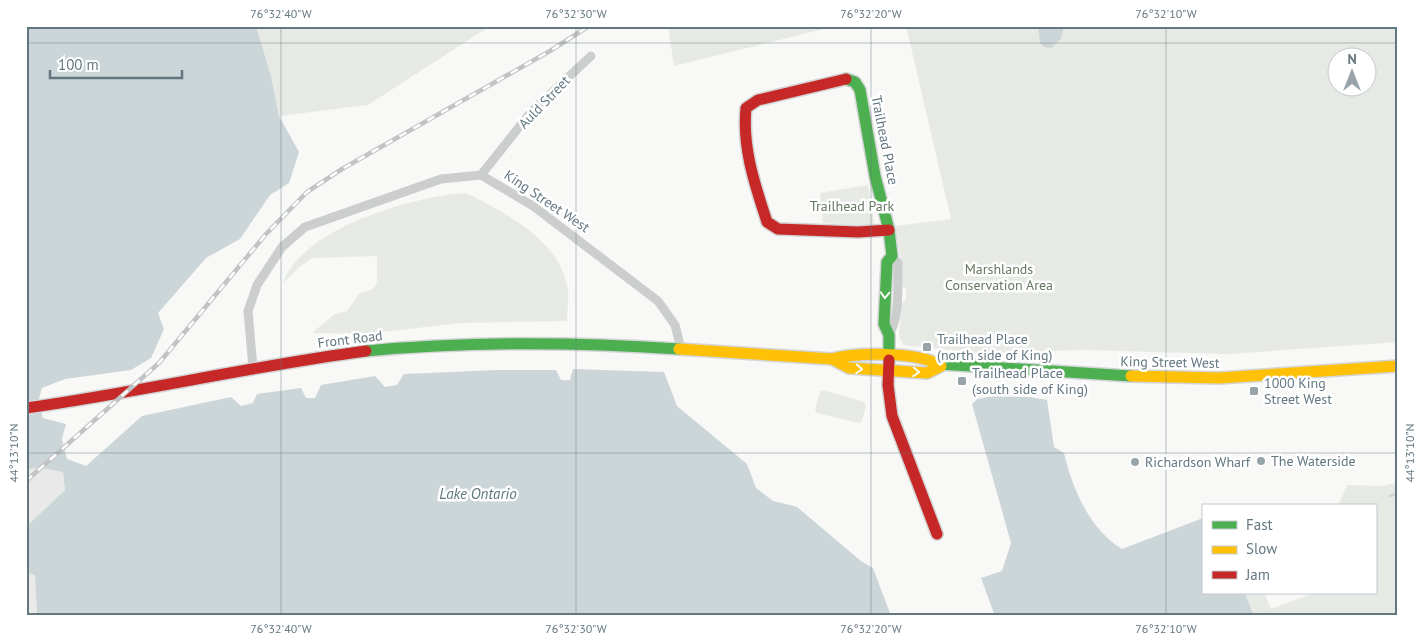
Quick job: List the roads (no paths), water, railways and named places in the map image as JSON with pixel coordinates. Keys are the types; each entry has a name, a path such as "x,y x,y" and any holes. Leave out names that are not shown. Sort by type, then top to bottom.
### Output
{"main road":[{"name":"Trailhead Place","path":"889,230 858,232 778,229 767,222 751,168 744,120 746,108 758,100 846,79 855,82 860,90 878,188 889,230 892,256 887,262 884,324 889,335 888,385 892,416 936,534"},
{"name":"Front Road","path":"26,408 126,393 253,368 339,354 451,345 521,342 681,349"},
{"name":"King Street West","path":"681,349 832,359 850,354 926,358 941,366 1156,378 1219,378 1398,366"},
{"name":"King Street West","path":"832,359 849,368 888,371 927,373 941,366"}],"street":[{"name":"Auld Street","path":"481,175 531,112 591,56"},
{"name":"King Street West","path":"481,175 533,206 658,301 675,325 681,349"},
{"path":"253,368 248,311 257,284 282,248 305,227 441,179 481,175"}],"water":[{"name":"Lake Ontario","path":"26,26 256,26 271,76 279,116 299,152 289,183 270,195 240,239 206,258 158,313 164,329 151,358 131,370 65,379 42,388 38,402 43,418 66,424 62,439 67,459 86,466 142,416 231,397 241,406 253,403 257,394 301,388 306,398 315,398 321,385 375,376 385,387 397,385 404,374 498,370 556,370 561,380 570,380 573,369 664,372 677,406 747,464 756,488 773,501 797,507 861,561 873,568 891,616 37,616 35,575 26,572 26,527 65,490 63,472 41,468 26,469"},
{"path":"1038,26 1064,26 1061,39 1051,48 1044,47 1040,43"},
{"path":"994,396 1030,397 1047,400 1054,447 1064,453 1077,494 1092,520 1101,531 1122,549 1202,518 1202,594 1245,594 1254,616 995,616 981,578 1002,571 1011,543 972,404 977,399"}],"waterway":[{"path":"1390,496 1398,493"}],"railway":[{"path":"26,481 159,363 266,234 307,192 342,169 550,51 589,26"}],"place":[{"name":"Trailhead Place (north side of King)","path":"927,347"},
{"name":"Trailhead Place (south side of King)","path":"962,381"},
{"name":"1000 King Street West","path":"1254,391"},
{"name":"The Waterside","path":"1261,461"},
{"name":"Richardson Wharf","path":"1135,462"}],"park label":[{"name":"Trailhead Park","path":"852,206"},
{"name":"Marshlands Conservation Area","path":"999,278"}]}
